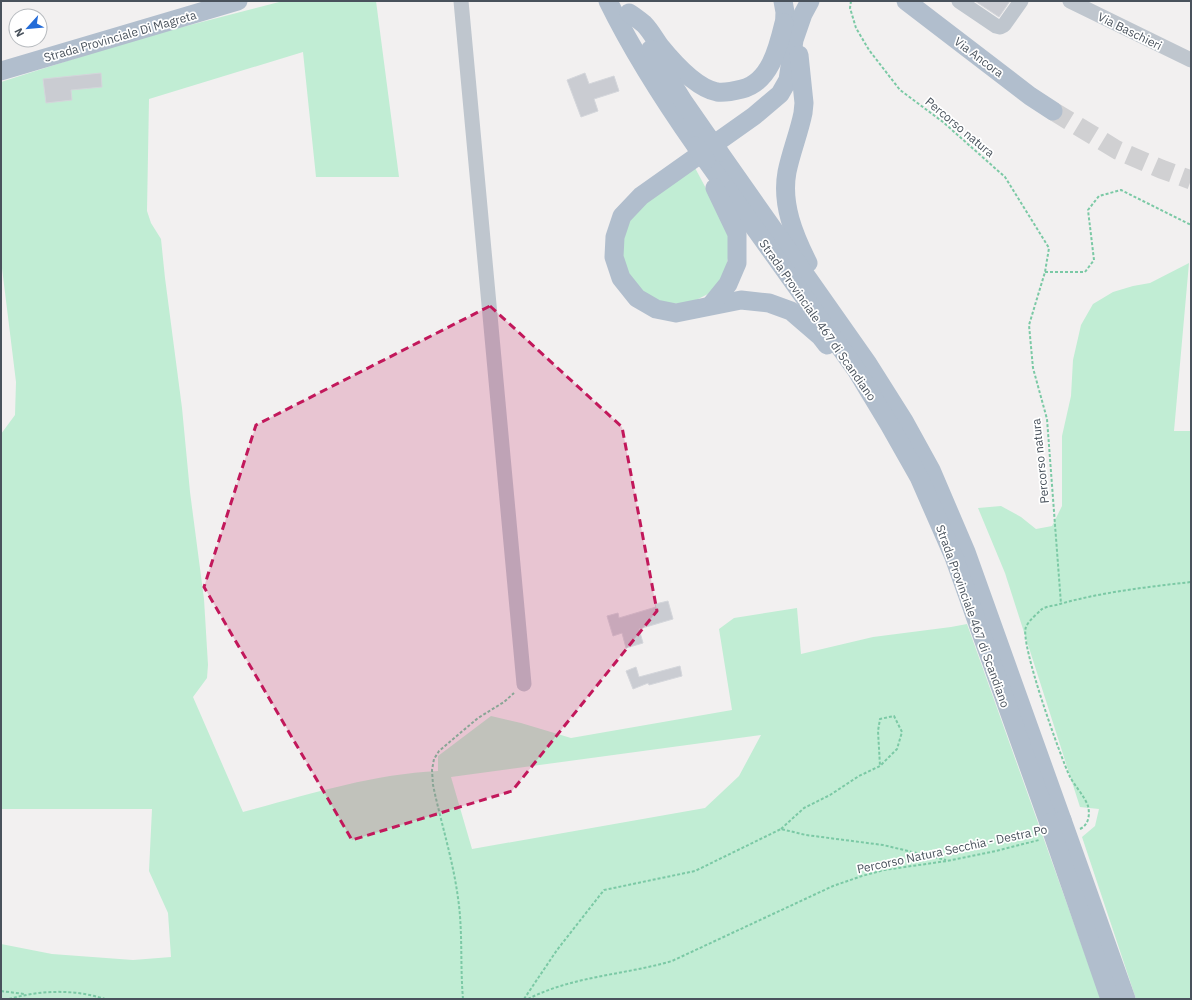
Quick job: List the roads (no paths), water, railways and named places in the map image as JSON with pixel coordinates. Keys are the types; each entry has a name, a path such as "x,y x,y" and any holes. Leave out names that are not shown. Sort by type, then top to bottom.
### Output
{"main road":[{"name":"Strada Provinciale Di Magreta","path":"1,71 236,1"},
{"name":"Strada Provinciale 467 di Scandiano","path":"608,1 625,37 667,104 708,152 824,300 868,364 904,421 931,470 950,511 994,626 1063,825 1126,999"},
{"path":"760,110 775,88 782,71 785,50 785,12 783,1"},
{"name":"Via Ancora","path":"906,1 1030,96 1053,111"},
{"name":"Strada Provinciale 467 di Scandiano","path":"626,7 683,102 708,152 857,371 919,477 954,557 1063,825 1110,999"},
{"path":"626,7 645,25 660,46 678,66 705,87 717,92 733,92 746,88 760,79 769,67 778,47 784,23"},
{"path":"806,7 794,40 788,80 780,94 641,196 622,216 615,237 614,257 621,278 637,298 656,308 676,313 741,300 769,303 791,311 820,336 847,371 867,388"},
{"path":"806,7 799,59 804,99 803,113 787,173 785,194 790,221 824,300"},
{"path":"708,152 716,191 736,234 737,263 728,284 710,305"}],"street":[{"path":"462,1 524,684"},
{"path":"959,1 996,26 1000,27 1004,25 1021,1"},
{"name":"Via Baschieri","path":"1070,1 1191,60"}],"tunnel":[{"path":"1053,111 1117,150 1191,180"}]}
